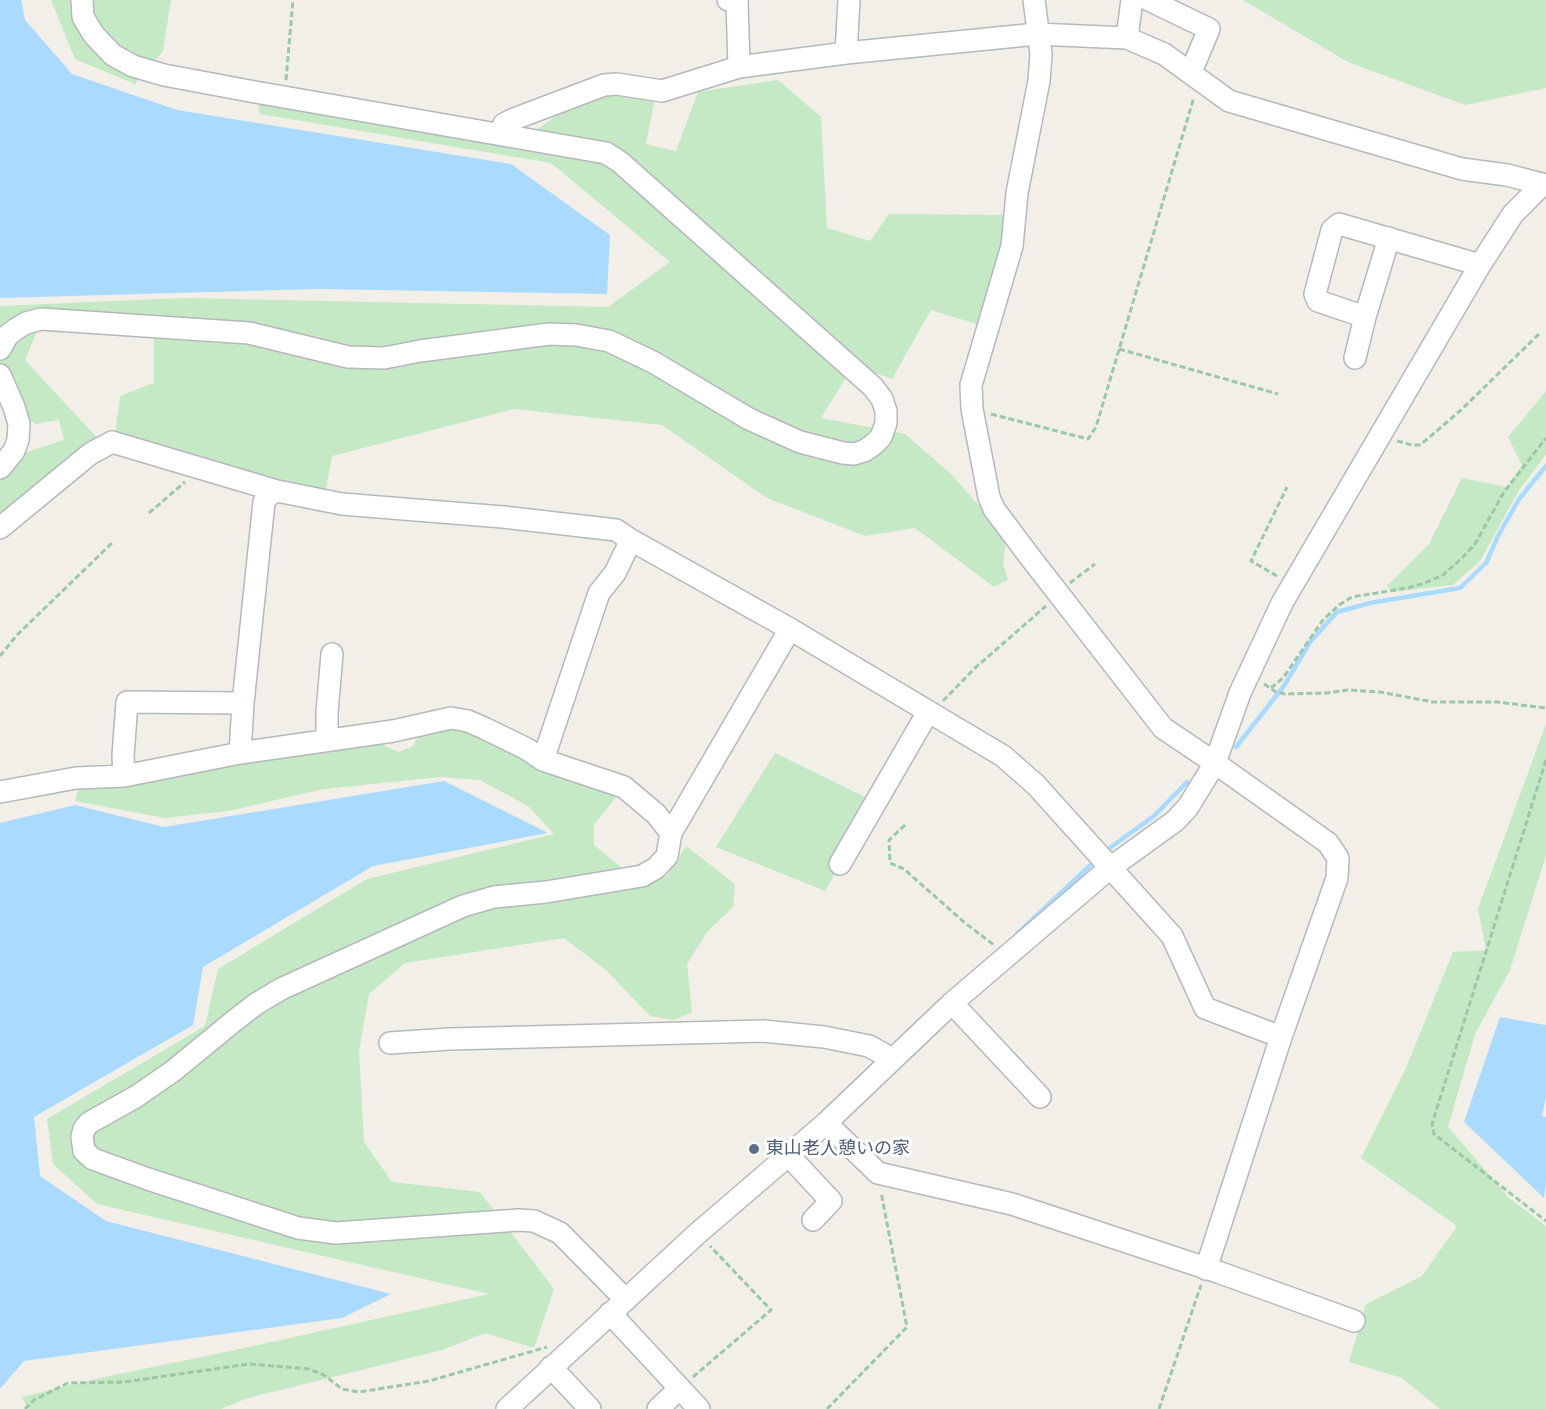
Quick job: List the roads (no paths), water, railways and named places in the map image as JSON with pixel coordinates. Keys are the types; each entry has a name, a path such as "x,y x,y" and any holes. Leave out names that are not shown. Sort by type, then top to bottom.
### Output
{"street":[{"path":"0,349 8,335 16,329 26,323 41,320 249,333 348,357 384,358 549,334 576,335 609,341 653,362 749,419 800,442 854,454 873,445 881,437 886,423 886,411 882,399 873,387 620,162 606,153 164,75 133,66 113,55 94,35 83,17 82,0"},
{"path":"729,0 737,1 739,67"},
{"path":"846,53 849,0"},
{"path":"1034,0 1041,54 1039,81 1017,193 1012,246 971,385 972,409 989,497 994,509 1058,594 1163,728 1328,843 1338,858 1337,878 1281,1037 1206,1269"},
{"path":"1127,38 1132,0"},
{"path":"1149,0 1209,29 1195,76"},
{"path":"500,133 504,124 514,119 604,85 617,84 662,91 739,67 846,53 1037,34 1127,38 1164,54 1229,101 1461,169 1507,175 1544,185"},
{"path":"507,1409 698,1233 826,1123 952,1003 1110,868 1175,821 1188,807 1215,763 1246,682 1282,603 1480,265 1513,214 1544,185"},
{"path":"1365,316 1318,301 1315,294 1332,230 1339,224 1480,265"},
{"path":"1354,358 1389,238"},
{"path":"0,375 19,424 18,440 14,451 0,468"},
{"path":"0,528 90,454 112,442 276,491 342,504 503,517 616,530 790,629 1003,756 1036,785 1172,936 1205,1008 1281,1037"},
{"path":"240,753 264,502 276,491"},
{"path":"543,760 599,593 615,573 631,540"},
{"path":"626,1300 574,1245 560,1233 534,1221 519,1220 336,1233 298,1228 93,1159 84,1151 82,1137 89,1123 137,1096 173,1071 256,1004 281,989 463,906 494,897 555,891 642,876 656,868 667,856 671,833 790,629"},
{"path":"327,739 332,654"},
{"path":"124,776 123,756 128,702 243,703"},
{"path":"840,864 931,714"},
{"path":"0,792 76,778 124,776 240,753 393,731 451,718 468,721 484,728 527,749 543,760 624,787 656,814 671,833"},
{"path":"952,1003 1040,1097"},
{"path":"390,1043 450,1039 763,1031 824,1036 869,1046 892,1059"},
{"path":"826,1123 878,1173 1012,1204 1354,1321"},
{"path":"789,1156 831,1201 813,1220"},
{"path":"610,1313 699,1409"},
{"path":"558,1361 590,1409"},
{"path":"658,1409 680,1388"}],"water":[{"path":"0,0 21,0 25,20 72,74 177,110 511,164 610,235 607,294 317,289 0,298"},
{"path":"444,781 548,833 373,866 203,967 193,1025 34,1117 40,1176 106,1221 391,1294 342,1318 24,1361 0,1389 0,823 75,805 164,827"},
{"path":"1500,1017 1546,1025 1546,1096 1542,1116 1546,1117 1544,1198 1464,1122"}],"waterway":[{"path":"1236,747 1284,686 1310,642 1337,612 1370,603 1460,588 1486,563 1519,499 1546,466"},
{"path":"1104,852 1154,816 1187,782"},
{"path":"1017,934 1096,860"}],"place":[{"name":"東山老人憩いの家","path":"754,1149"}]}
